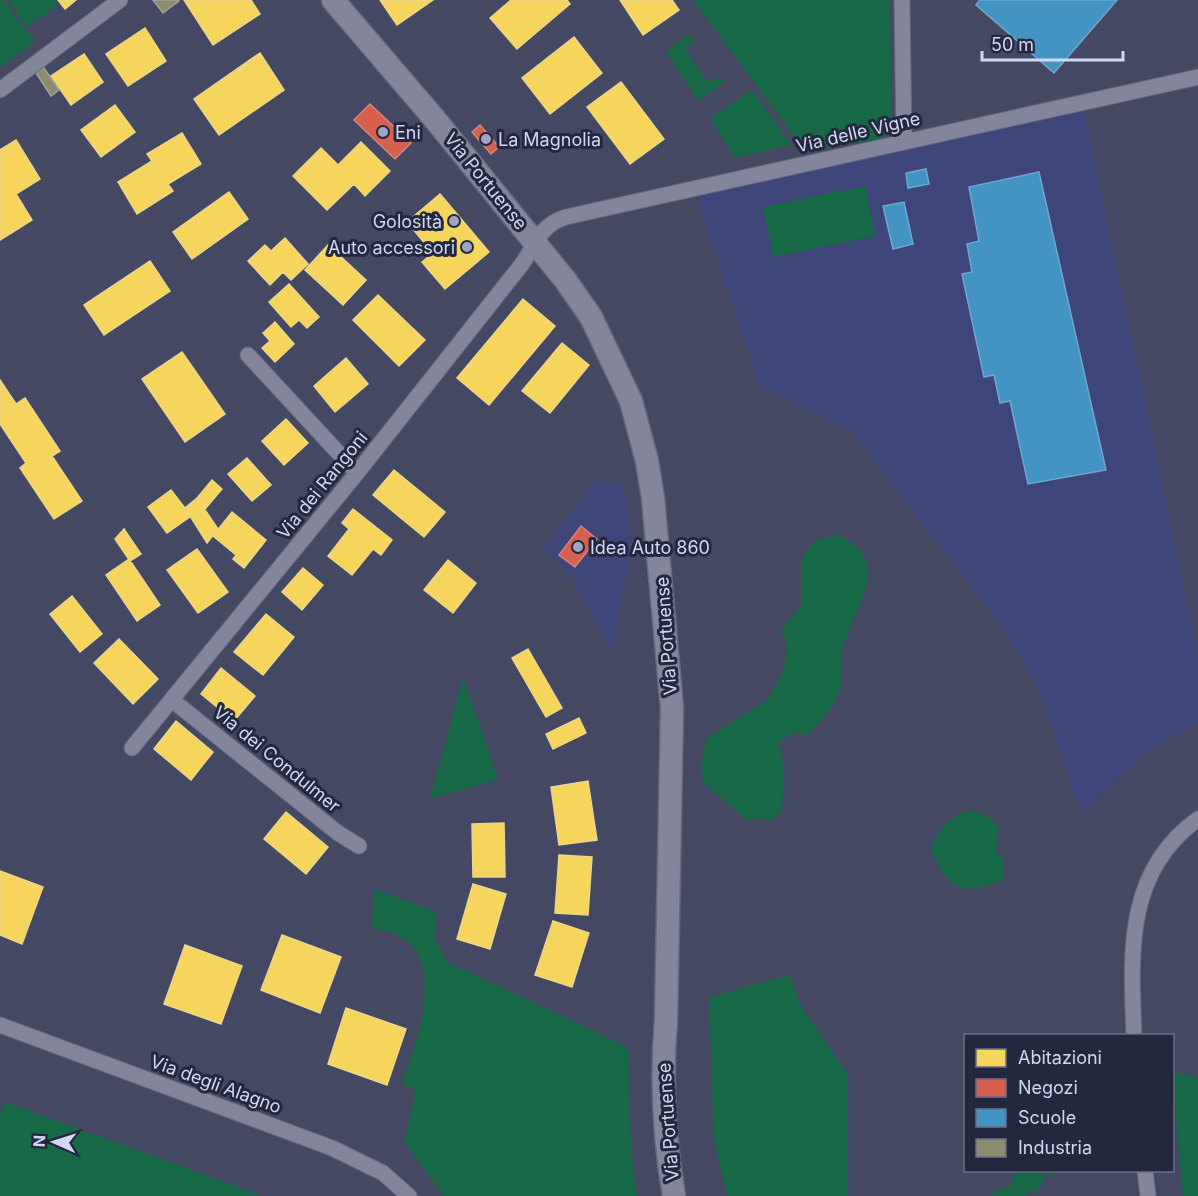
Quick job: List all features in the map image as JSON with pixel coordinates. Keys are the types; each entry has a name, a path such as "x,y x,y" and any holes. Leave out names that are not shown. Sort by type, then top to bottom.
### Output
{"main road":[{"name":"Via Portuense","path":"333,0 535,241 580,300 610,353 631,401 649,473 661,575 673,740 666,1020 662,1062 663,1104 675,1196"}],"street":[{"path":"0,90 120,0"},
{"path":"903,0 904,141"},
{"name":"Via delle Vigne","path":"535,241 549,223 566,217 1198,77"},
{"name":"Via dei Rangoni","path":"132,748 357,473 522,264 535,241"},
{"path":"248,355 357,473"},
{"name":"Via dei Condulmer","path":"172,700 338,833 359,846"},
{"path":"1134,1034 1131,960 1137,907 1152,871 1198,819"},
{"name":"Via degli Alagno","path":"0,1025 332,1148 383,1173 409,1196"},
{"path":"1146,1172 1148,1196"}],"shaded area":[{"path":"1084,111 1198,655 1198,723 1147,750 1082,814 1040,694 1007,634 850,430 760,386 694,192"},
{"path":"597,480 620,484 625,490 632,546 611,652 572,578 543,547"}],"green space":[{"path":"0,0 3,0 35,42 0,67"},
{"path":"8,0 55,0 59,4 27,27"},
{"path":"693,0 890,0 892,129 882,139 805,151"},
{"path":"689,34 696,44 683,46 707,81 722,78 724,82 698,101 666,52"},
{"path":"752,90 791,145 735,158 710,118"},
{"path":"865,186 875,236 773,257 763,207"},
{"path":"838,535 855,545 864,557 868,570 862,599 843,646 839,694 809,734 791,733 779,742 784,769 782,811 771,820 747,820 703,782 701,764 706,739 767,700 781,677 788,648 781,631 801,606 801,560 814,541"},
{"path":"463,678 498,779 430,799"},
{"path":"968,811 986,815 999,827 996,853 1003,858 1003,879 989,885 967,889 950,882 931,849 945,825"},
{"path":"374,889 437,912 434,938 447,962 628,1047 631,1150 637,1196 444,1196 404,1142 416,1090 402,1084 420,1026 424,1003 425,982 421,962 412,946 395,934 372,928"},
{"path":"790,975 801,1006 847,1073 848,1196 727,1196 714,1140 709,997"},
{"path":"1174,1072 1198,1077 1198,1196 1183,1196"},
{"path":"5,1102 263,1196 0,1196 0,1116"},
{"path":"1016,1172 1058,1172 1051,1176 1044,1173 1043,1183 1036,1193 1026,1192 1026,1196 989,1196 998,1189 1009,1187"}],"building: Abitazioni":[{"path":"58,0 76,0 65,9"},
{"path":"184,0 251,0 260,14 213,45"},
{"path":"380,0 433,0 397,25"},
{"path":"511,0 567,0 570,4 517,49 490,18"},
{"path":"620,0 672,0 679,10 643,35"},
{"path":"145,28 166,61 128,86 106,54"},
{"path":"574,37 602,73 550,114 522,78"},
{"path":"260,53 284,90 219,135 194,99"},
{"path":"84,54 103,82 71,105 51,76"},
{"path":"621,82 664,139 630,164 587,107"},
{"path":"115,105 135,132 101,157 81,130"},
{"path":"182,133 201,164 168,184 173,191 137,214 118,182 152,161 147,154"},
{"path":"16,140 40,179 16,194 32,220 0,240 0,150"},
{"path":"361,142 390,171 365,196 354,184 327,210 293,176 321,148 338,165"},
{"path":"229,192 248,219 192,259 173,232"},
{"path":"440,194 489,252 445,289 422,262 433,253 407,222"},
{"path":"285,238 308,264 291,280 283,272 270,285 248,261 265,245 271,251"},
{"path":"328,245 366,280 343,305 305,270"},
{"path":"150,261 170,291 104,335 84,305"},
{"path":"289,284 319,317 307,328 299,320 291,327 269,302"},
{"path":"378,295 425,340 399,366 353,320"},
{"path":"523,299 555,326 489,405 457,378"},
{"path":"275,322 294,344 275,362 262,348 270,341 263,333"},
{"path":"562,343 589,365 550,413 522,391"},
{"path":"182,352 225,414 185,442 142,379"},
{"path":"346,358 368,384 335,412 314,386"},
{"path":"0,380 16,404 25,398 60,451 52,456 82,501 54,519 20,468 26,463 0,424"},
{"path":"286,419 308,443 284,465 262,441"},
{"path":"247,458 271,485 252,501 228,474"},
{"path":"394,470 445,512 424,537 373,495"},
{"path":"212,480 222,489 205,509 197,498"},
{"path":"171,490 191,516 167,533 148,507"},
{"path":"197,498 218,529 207,543 185,508"},
{"path":"353,509 392,540 381,555 373,549 352,575 328,556 349,529 342,523"},
{"path":"232,512 266,540 244,568 233,559 236,555 213,536"},
{"path":"124,529 141,554 130,561 115,539"},
{"path":"197,549 228,592 198,613 167,570"},
{"path":"129,559 160,605 137,621 106,575"},
{"path":"448,560 476,583 453,613 424,590"},
{"path":"303,568 323,585 302,610 282,592"},
{"path":"72,596 102,634 80,652 50,614"},
{"path":"266,614 294,637 263,675 234,652"},
{"path":"119,639 158,679 133,704 94,663"},
{"path":"528,649 562,708 546,717 512,658"},
{"path":"221,668 255,696 234,721 201,694"},
{"path":"579,718 586,733 553,749 546,734"},
{"path":"176,721 213,752 191,780 154,749"},
{"path":"588,781 597,840 559,845 551,787"},
{"path":"286,812 328,847 306,874 264,839"},
{"path":"504,823 505,877 473,877 472,824"},
{"path":"559,855 592,857 588,915 555,913"},
{"path":"0,871 43,887 22,944 0,935"},
{"path":"473,884 506,894 490,949 457,939"},
{"path":"553,921 589,933 572,987 535,975"},
{"path":"282,935 341,957 320,1013 261,990"},
{"path":"185,945 242,966 221,1024 164,1004"},
{"path":"346,1008 406,1029 387,1085 328,1064"}],"building: Negozi":[{"name":"Eni","path":"370,104 411,143 395,159 354,120"},
{"name":"La Magnolia","path":"480,125 499,147 491,154 472,132"},
{"name":"Idea Auto 860","path":"581,526 597,539 575,567 559,555"}],"building: Scuole":[{"path":"980,0 1117,0 1054,73 976,5"},
{"path":"926,169 929,184 908,188 906,173"},
{"path":"1039,172 1106,470 1028,484 1010,401 1000,403 994,375 984,377 962,274 972,272 967,244 979,241 969,187"},
{"path":"904,202 913,244 893,249 883,206"}],"building: Industria":[{"path":"153,0 178,0 179,1 163,13"},
{"path":"44,68 59,90 51,96 36,73"}],"place":[{"name":"Eni","path":"383,132"},
{"name":"La Magnolia","path":"486,139"},
{"name":"Golosità","path":"454,221"},
{"name":"Auto accessori","path":"467,247"},
{"name":"Idea Auto 860","path":"578,547"}]}
